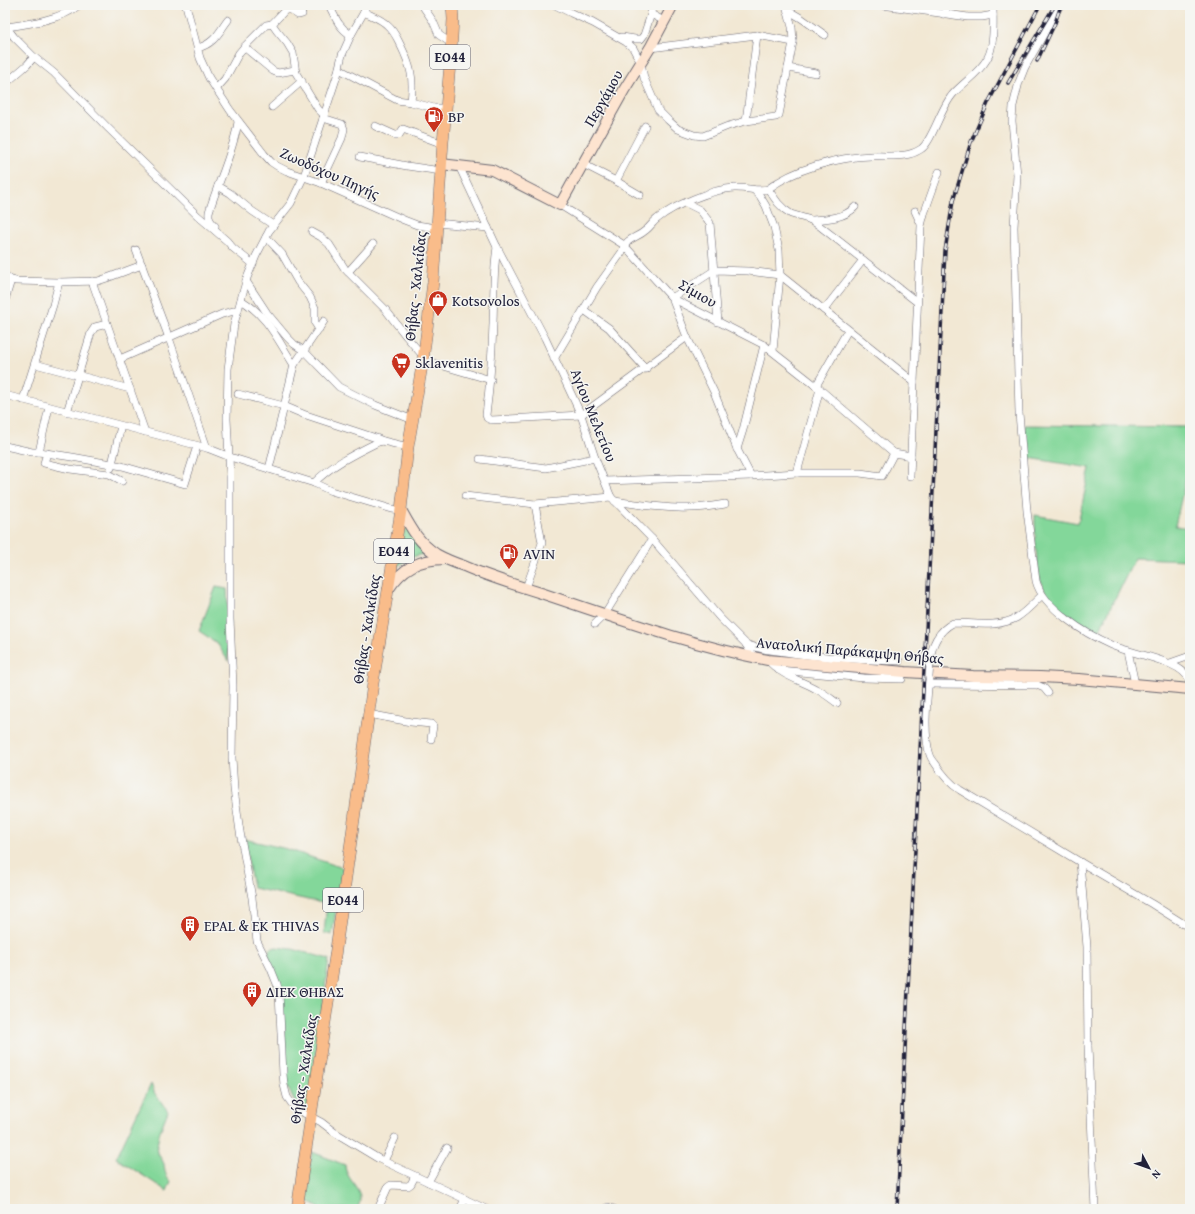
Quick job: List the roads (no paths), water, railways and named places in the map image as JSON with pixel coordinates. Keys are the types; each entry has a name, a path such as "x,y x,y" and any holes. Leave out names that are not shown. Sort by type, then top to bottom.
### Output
{"main road":[{"name":"Θήβας - Χαλκίδας","path":"298,1209 335,956 368,714 401,510 408,447 423,358 433,282 436,226 453,19 452,5"},
{"name":"Περγάμου","path":"560,205 673,5"},
{"path":"441,168 459,166"},
{"name":"Σίμιου","path":"459,166 492,170 560,205"},
{"name":"Ανατολική Παράκαμψη Θήβας","path":"401,510 415,535 436,554 484,575 649,629 695,643 755,658 979,676 1048,677 1135,684 1190,686"},
{"path":"387,592 394,581 412,566 423,561 447,559"}],"street":[{"path":"79,5 71,12 33,23 6,26 14,37 58,78 198,216 233,248 254,263"},
{"name":"Ζωοδόχου Πηγής","path":"186,5 200,58 206,71 238,122 271,162 287,171 321,183 417,225 488,228"},
{"path":"329,5 340,27 351,35"},
{"path":"422,5 433,21 439,35 451,43"},
{"path":"555,5 618,36 633,48 641,63 644,78 658,110 678,129 694,135 703,136 728,126 746,121 776,117 779,115 793,42 792,27 787,8"},
{"path":"618,36 641,39 644,36 652,14 652,5"},
{"path":"882,5 968,17 994,15"},
{"path":"943,14 948,5"},
{"path":"554,359 597,287 622,252 624,245 629,240 644,232 663,215 708,192 732,188 754,190 768,189 804,169 823,163 841,159 871,156 899,156 923,148 943,109 953,94 968,81 987,59 991,46 994,5"},
{"path":"1060,5 1025,67 1016,92 1012,121 1017,175 1014,227 1019,413 1034,570 1038,588 1042,595 1057,611 1076,625 1111,645 1179,667 1185,672 1190,686"},
{"path":"216,89 225,79 239,53 244,47 266,25 272,24 285,7 298,15 302,14"},
{"path":"787,8 825,35"},
{"path":"411,102 412,80 410,67 395,35 384,22 365,9 342,55 337,76 304,176 291,203 273,225 266,237 246,281 238,310 231,346 228,377 227,419 230,457 230,619 233,686 232,758 236,809 252,898 257,941 271,969 278,988 284,1085 288,1097 298,1110 321,1122 334,1132 384,1161 486,1209"},
{"path":"652,14 664,21"},
{"path":"198,48 206,46 212,42 228,20"},
{"path":"272,24 293,53 295,70 323,117 342,124 344,129 339,145 321,183"},
{"path":"650,48 757,35 793,42"},
{"path":"746,121 757,35"},
{"path":"244,47 273,72 278,73 295,70"},
{"path":"5,84 27,65 34,56"},
{"path":"788,68 816,72"},
{"path":"339,69 397,100 430,107 446,108"},
{"path":"272,107 302,81"},
{"path":"238,122 228,159 208,216 210,221 254,263"},
{"path":"375,126 395,135 398,135 403,129 443,144"},
{"path":"616,181 645,126"},
{"path":"360,157 407,166 441,168"},
{"path":"583,164 640,195"},
{"name":"Αγίου Μελετίου","path":"459,166 497,247 545,338 581,415 595,458 613,499 652,538 720,618 745,643 755,658"},
{"path":"910,476 921,224 939,172"},
{"path":"218,186 230,193 273,225"},
{"path":"768,189 784,209 791,214 811,220 917,302"},
{"path":"754,190 766,206 774,227 779,250 780,275 773,351"},
{"path":"686,203 700,210 710,223 718,322"},
{"name":"Σίμιου","path":"560,205 624,245 672,298 773,351 818,387 894,453"},
{"path":"811,220 839,217 851,211 855,207"},
{"path":"915,211 921,224"},
{"path":"312,232 330,244 345,269 385,309 423,358 491,380"},
{"path":"266,237 282,254 298,282 310,297 315,308 315,323 319,328"},
{"path":"348,272 373,244"},
{"path":"497,247 494,268 491,380 486,415 487,418 491,420 581,415 646,369 687,337"},
{"path":"136,250 169,338 206,448"},
{"path":"824,310 863,260"},
{"path":"5,275 11,280 16,281 92,281 107,278 142,265"},
{"path":"752,476 737,449 714,392 687,337 672,298 715,270 748,271 780,275 914,382"},
{"path":"5,300 11,280"},
{"path":"92,281 145,432"},
{"path":"246,281 267,313 294,344 304,351 339,387 375,405 413,420"},
{"path":"23,400 58,291 58,282"},
{"path":"241,300 252,306 267,322 294,365"},
{"path":"120,359 222,314 238,310"},
{"path":"584,310 609,328 646,369"},
{"path":"269,469 294,365 324,321"},
{"path":"67,412 91,333 95,328 107,324"},
{"path":"797,473 818,387 848,330"},
{"path":"737,449 764,345"},
{"path":"35,364 130,388"},
{"path":"238,394 284,406 382,441 408,447"},
{"path":"5,395 206,448 314,483 331,491 392,509 401,510"},
{"path":"49,407 43,453 44,463 70,469 109,474 122,481"},
{"path":"109,474 121,426"},
{"path":"314,483 320,476 335,465 382,441"},
{"path":"5,446 32,452 112,464 186,484 197,446"},
{"path":"605,481 797,473 860,473 882,476 894,453 911,456"},
{"path":"70,469 72,457"},
{"path":"480,459 546,468 595,458"},
{"path":"465,496 535,504 613,499 673,508 705,508 725,504"},
{"path":"526,588 542,543 535,504"},
{"path":"595,624 605,614 652,538"},
{"path":"1042,595 1024,612 1008,621 999,623 953,623 939,634 932,648 930,663 926,729 930,756 944,777 960,790 1139,896 1190,928"},
{"path":"745,643 754,648 800,654 863,660 899,661"},
{"path":"1128,651 1135,684"},
{"path":"1170,663 1190,656"},
{"path":"768,660 779,670 816,689 837,703"},
{"path":"779,670 864,678 902,679"},
{"path":"929,681 1038,686 1044,688 1048,693"},
{"path":"368,714 431,724 433,726 431,739"},
{"path":"1080,862 1087,947 1088,1052 1095,1209"},
{"path":"384,1161 395,1138"},
{"path":"428,1182 447,1148"},
{"path":"378,1209 388,1187 391,1185 408,1186 411,1184 415,1176"},
{"path":"460,1209 465,1199"},
{"path":"604,1209 608,1207 614,1209"}],"railway":[{"path":"897,1209 945,251 953,201 971,142 988,103 1040,5"},
{"path":"1008,83 1055,5"},
{"path":"1037,61 1055,23 1061,5"}],"place":[{"name":"BP","path":"434,133"},
{"name":"Kotsovolos","path":"438,317"},
{"name":"Sklavenitis","path":"401,379"},
{"name":"AVIN","path":"509,570"},
{"name":"EPAL & EK THIVAS","path":"190,942"},
{"name":"ΔΙΕΚ ΘΗΒΑΣ","path":"252,1008"}]}
